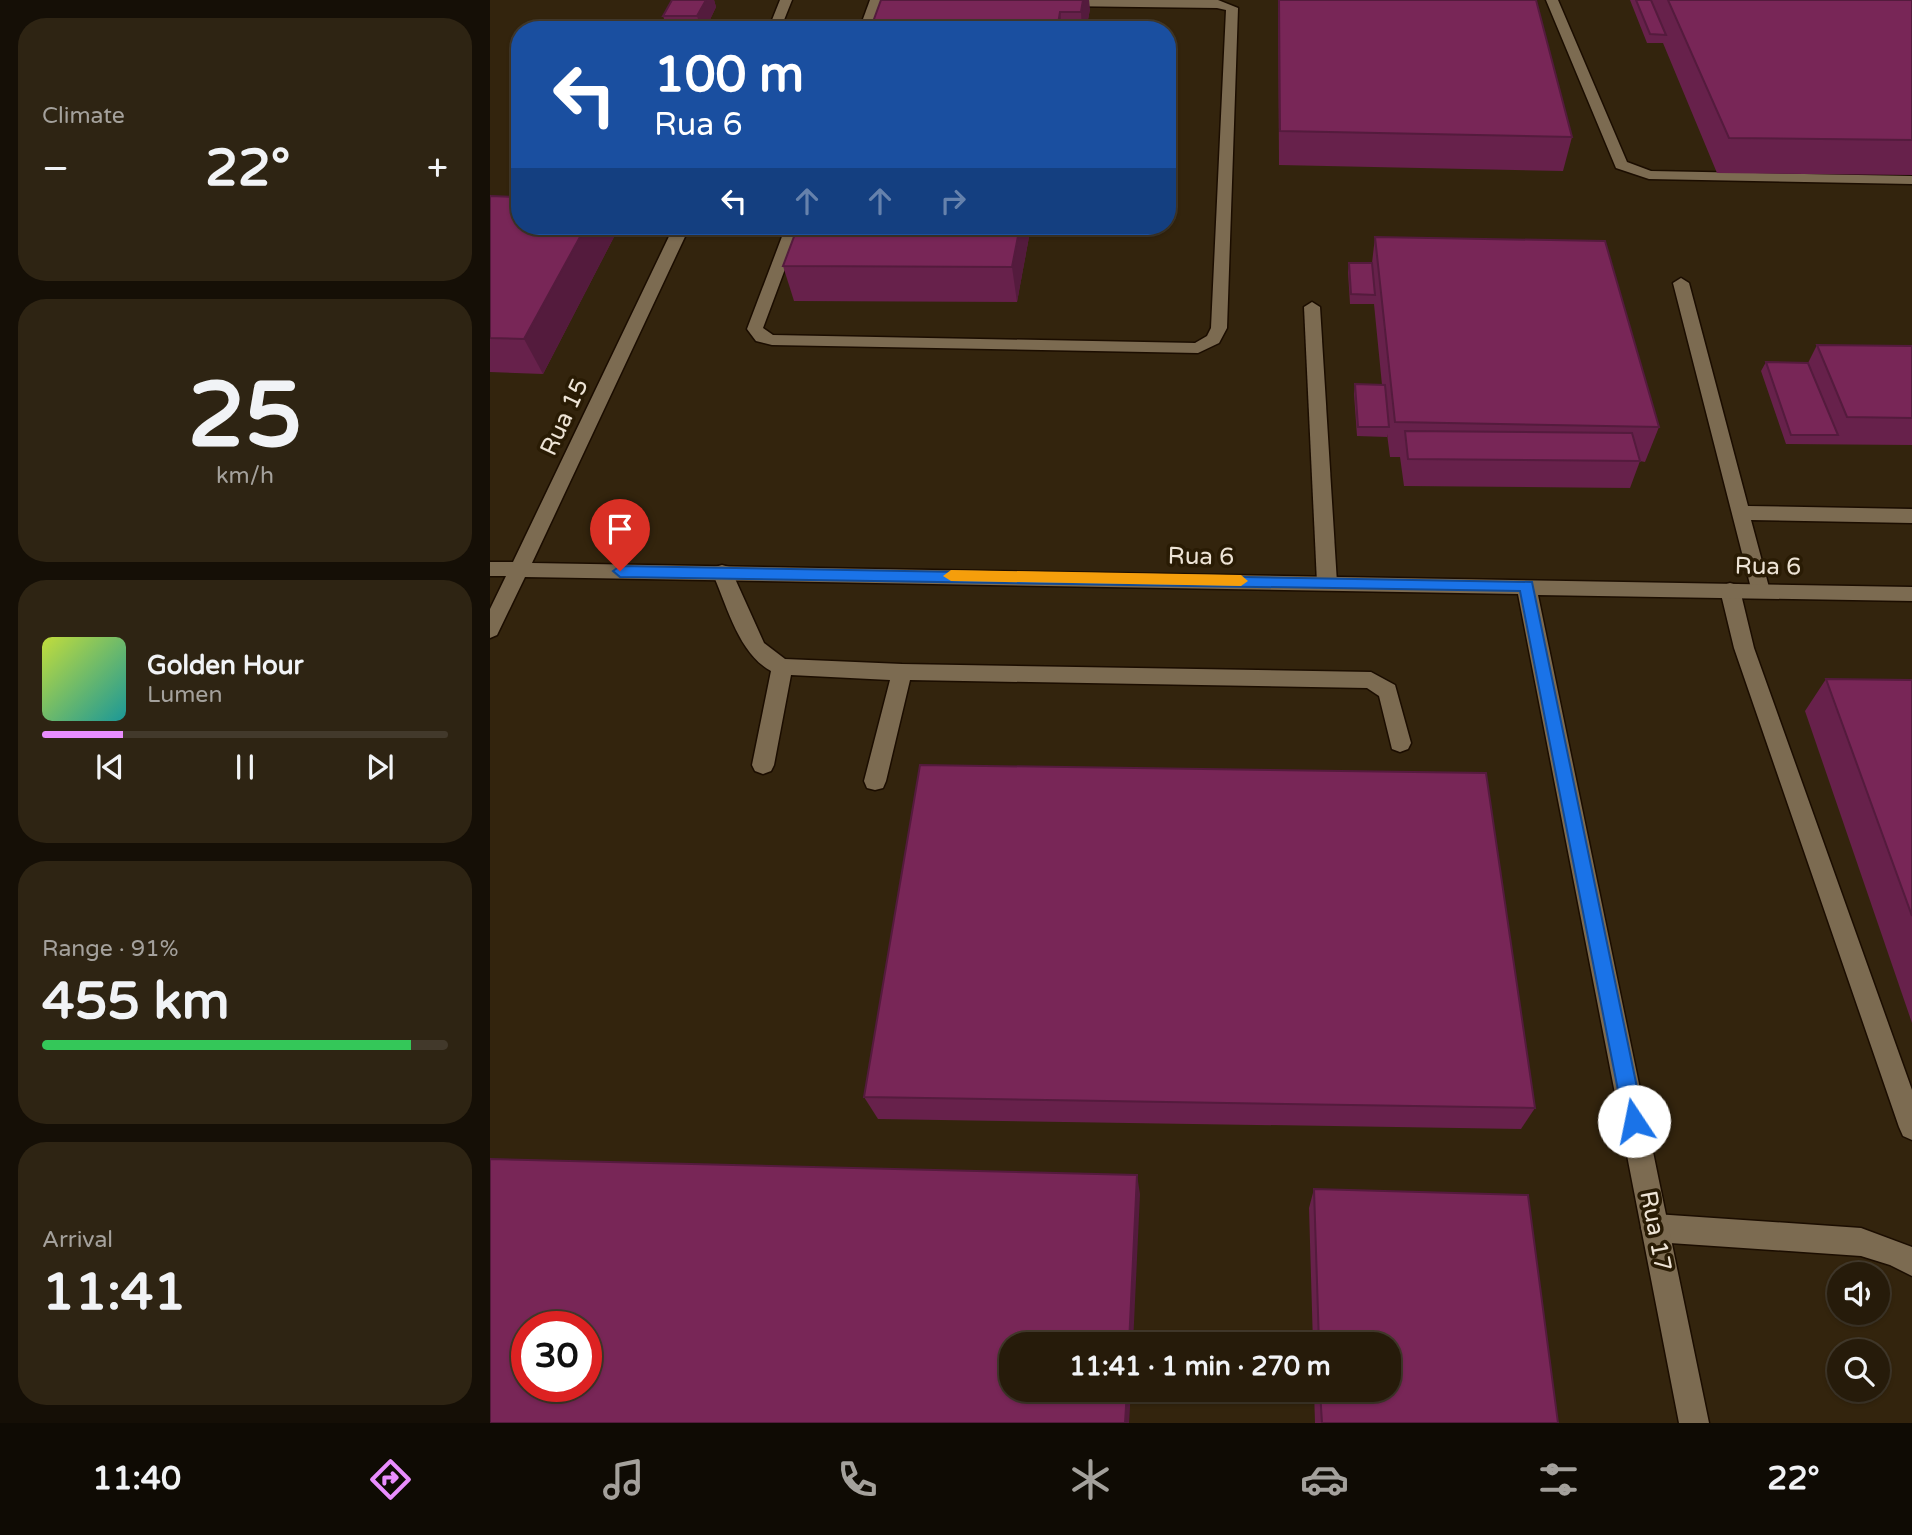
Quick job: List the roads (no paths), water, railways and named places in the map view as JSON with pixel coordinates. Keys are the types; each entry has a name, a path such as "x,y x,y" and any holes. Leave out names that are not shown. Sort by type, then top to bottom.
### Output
{"street":[{"path":"778,21 786,0"},
{"path":"868,21 876,0"},
{"path":"1552,0 1621,165 1636,173 1912,180"},
{"path":"790,235 755,330 762,337 772,340 1198,348 1213,339 1219,328 1232,8 1218,4 1044,1"},
{"name":"Rua 15","path":"490,630 678,235"},
{"path":"1681,283 1760,590"},
{"path":"1312,307 1327,583"},
{"path":"1740,513 1912,516"},
{"name":"Rua 6","path":"490,569 1912,594"},
{"path":"722,572 756,648 767,659 782,667 902,673 1371,680 1388,691 1400,743"},
{"name":"Rua 17","path":"1526,586 1694,1423"},
{"path":"1730,590 1744,649 1912,1128"},
{"path":"762,765 782,667"},
{"path":"875,781 902,673"},
{"path":"1655,1228 1861,1242 1896,1253 1912,1262"}]}
